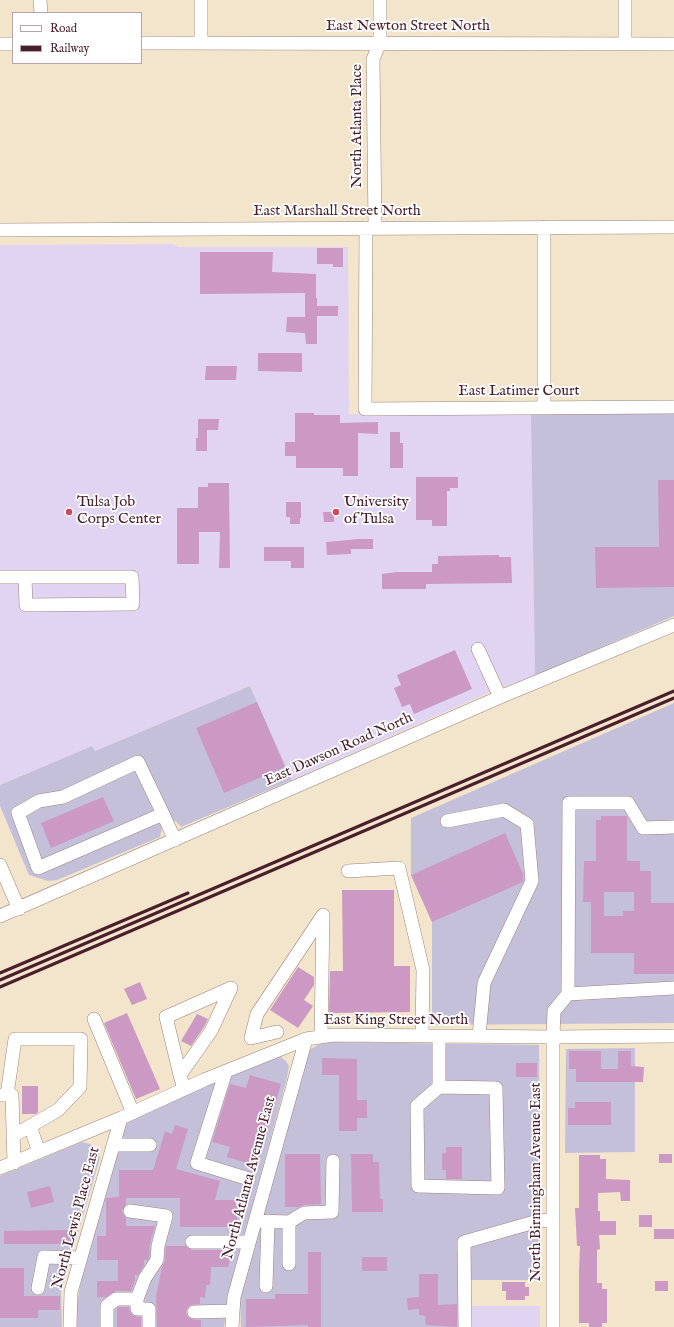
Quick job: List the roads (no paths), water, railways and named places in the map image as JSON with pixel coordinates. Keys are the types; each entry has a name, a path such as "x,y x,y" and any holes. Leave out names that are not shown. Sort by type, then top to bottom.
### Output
{"street":[{"path":"40,0 40,12"},
{"path":"201,0 201,43"},
{"name":"North Atlanta Place","path":"365,409 373,59 380,43 380,0"},
{"path":"624,0 625,43"},
{"name":"East Newton Street North","path":"142,43 674,44"},
{"path":"0,44 12,44"},
{"path":"544,227 544,408"},
{"name":"East Marshall Street North","path":"0,230 674,227"},
{"name":"East Latimer Court","path":"365,409 674,407"},
{"path":"0,577 25,577 132,577 133,604 26,605 25,577"},
{"name":"East Dawson Road North","path":"0,916 19,909 500,697 674,625"},
{"path":"478,649 500,697"},
{"path":"163,814 38,868 18,813 39,801 63,797 138,762 163,814 175,840"},
{"path":"674,827 643,828 628,803 570,803 568,994 674,988"},
{"path":"447,821 504,810 527,824 532,881 484,983 479,1036"},
{"path":"0,865 19,909"},
{"path":"348,871 399,868 423,970 422,1036"},
{"path":"269,1054 280,1027 251,1038 257,1014 323,915 321,1036"},
{"path":"180,1075 211,1031 231,988 166,1017 180,1075 184,1089"},
{"name":"North Birmingham Avenue East","path":"553,1327 554,1010 568,994"},
{"path":"94,1020 127,1115"},
{"name":"East King Street North","path":"0,1168 127,1115 226,1071 306,1039 321,1036 674,1036"},
{"path":"439,1036 439,1087 417,1106 418,1186 498,1188 496,1088 439,1087"},
{"path":"13,1136 58,1110 80,1087 81,1039 15,1039 3,1095 12,1095 13,1136 14,1162"},
{"name":"North Atlanta Avenue East","path":"232,1327 234,1297 250,1242 262,1221 306,1039"},
{"path":"226,1071 197,1163 249,1179"},
{"name":"North Lewis Place East","path":"70,1327 71,1292 113,1145 127,1115"},
{"path":"30,1126 39,1152"},
{"path":"113,1145 150,1144"},
{"path":"266,1286 262,1221 289,1222 304,1212 332,1212 333,1161"},
{"path":"130,1211 166,1216 158,1246 157,1260 145,1278 137,1299 137,1309 148,1309 148,1327"},
{"path":"464,1327 464,1242 538,1221 553,1220"},
{"path":"289,1222 289,1264"},
{"path":"192,1242 250,1242"},
{"path":"38,1288 44,1257 81,1258"},
{"path":"107,1327 107,1306 116,1299 137,1299"},
{"path":"194,1312 233,1311"}],"railway":[{"path":"0,980 674,691"},
{"path":"0,987 674,698"},
{"path":"0,973 188,893"}],"place":[{"name":"Tulsa Job Corps Center","path":"69,512"},
{"name":"University of Tulsa","path":"336,512"}]}
